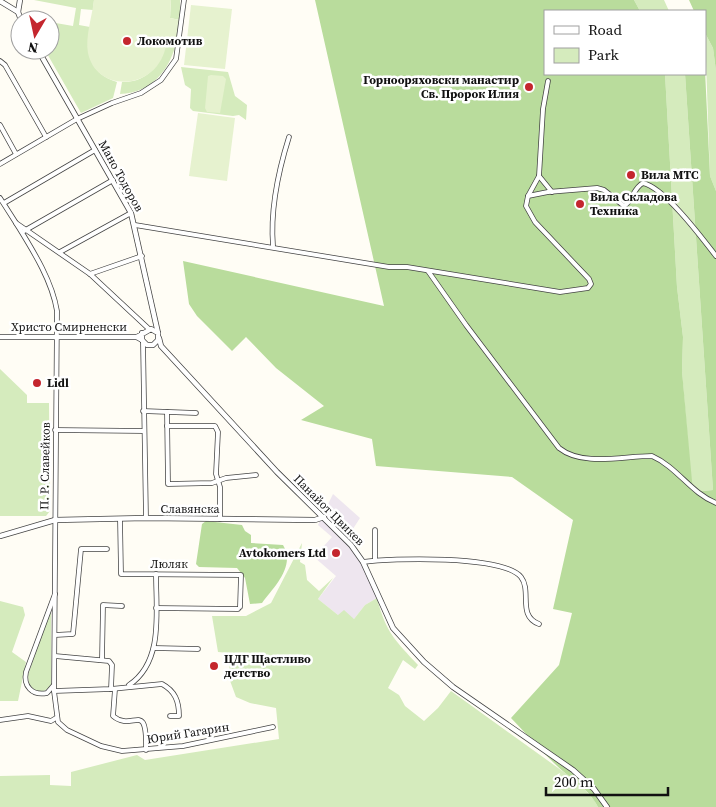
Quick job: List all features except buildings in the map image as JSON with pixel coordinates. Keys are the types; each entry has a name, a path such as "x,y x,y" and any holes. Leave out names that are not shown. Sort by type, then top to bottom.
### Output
{"street":[{"path":"0,164 78,119 112,102 140,93 166,75 178,52 184,0"},
{"path":"0,2 14,10"},
{"name":"Мано Тодоров","path":"44,60 131,212 158,335"},
{"path":"0,61 5,65 46,137"},
{"path":"135,225 273,246 389,267 407,267 560,292 588,288 591,284 586,274 560,249 530,214 526,206 528,196 539,176 543,109 548,81"},
{"path":"0,125 16,154"},
{"path":"273,246 276,189 288,137"},
{"path":"4,203 95,150"},
{"path":"539,176 552,192"},
{"path":"24,232 113,180"},
{"path":"528,196 552,192 601,189 624,206 629,203 639,185 650,185 680,212 716,256"},
{"path":"0,198 24,232 60,252 90,274 142,324 158,335 144,343"},
{"path":"60,252 131,212"},
{"name":"П. Р. Славейков","path":"24,232 55,298 57,337 54,691 56,718"},
{"path":"90,274 142,256"},
{"path":"428,271 471,332 559,448 569,456 586,458 652,456 661,460 696,490 716,503"},
{"path":"151,329 156,322"},
{"path":"142,324 143,333"},
{"name":"Христо Смирненски","path":"0,337 57,337 144,343 143,333 151,329"},
{"name":"Панайот Цвикев","path":"158,335 161,346 277,472 324,517 363,562 393,628 424,662 453,687 573,770 594,789 606,807"},
{"path":"144,343 161,346"},
{"path":"144,343 143,411 146,518"},
{"path":"143,411 196,413"},
{"path":"167,412 168,484 212,483 256,475"},
{"path":"167,426 214,426 218,432 216,481 220,487 220,519"},
{"path":"56,430 144,431"},
{"name":"Славянска","path":"0,536 55,520 146,518 315,520 324,517"},
{"name":"Люляк","path":"120,518 121,574 241,575 239,608 156,608"},
{"path":"375,530 375,560"},
{"path":"55,635 73,634 81,549 107,548"},
{"path":"363,562 375,560 455,559 505,569 518,574 524,581 527,613 533,621 539,624"},
{"path":"127,686 142,674 154,648 156,574"},
{"path":"54,684 52,690 47,693 36,693 25,682 26,672 56,591"},
{"path":"102,659 103,605 122,606"},
{"path":"154,648 198,650"},
{"path":"55,656 109,661 112,665 113,716 118,719 139,719 144,722 146,727 146,750"},
{"path":"54,691 113,689 127,686 162,684 177,699 179,716 170,716"},
{"path":"0,720 28,716 51,720 56,718"},
{"name":"Юрий Гагарин","path":"56,718 60,725 67,730 101,746 122,751 183,746 273,727"}],"shaded area":[{"path":"333,494 360,518 349,535 377,598 365,605 354,619 338,615 318,599 336,576 314,557 332,537 318,525"}],"green space":[{"path":"34,0 94,0 93,10 81,9 79,25 90,27 89,53 95,68 100,74 117,82 113,98 81,113 51,60 60,60 60,24 73,26 76,8"},
{"name":"Локомотив","path":"94,0 171,0 170,18 180,20 177,39 167,38 161,59 149,74 139,79 118,81 99,73 92,64 88,53 87,40"},
{"path":"171,0 180,0 180,20 170,18"},
{"path":"315,0 634,0 639,10 544,10 544,75 665,75 677,287 683,337 682,371 693,492 713,490 685,75 705,75 710,176 716,191 716,807 598,807 584,788 548,758 511,718 559,665 572,613 553,609 573,520 512,477 376,466 372,439 301,420 324,406 276,368 246,337 232,351 197,316 189,304 183,261 384,306"},
{"path":"634,0 664,0 669,10 639,10"},
{"path":"689,0 716,0 716,71 713,48 706,35 706,10 694,10"},
{"path":"191,5 232,9 225,69 184,65"},
{"path":"706,35 713,48 716,71 716,191 710,176"},
{"path":"167,37 177,39 170,60 159,77 142,89 132,93 120,94 122,82 140,79 154,69 159,62"},
{"path":"181,67 228,72 235,96 247,105 246,120 239,115 233,116 193,111 190,108 191,89 185,85"},
{"path":"665,75 685,75 713,490 692,492 682,371 683,337 677,287"},
{"path":"208,76 223,76 226,79 220,113 207,112 205,108"},
{"path":"198,113 235,118 227,181 189,176"},
{"path":"0,369 27,395 27,403 49,403 50,511 46,516 0,516"},
{"path":"206,521 242,525 245,531 251,535 251,543 283,545 287,561 285,568 282,576 262,603 250,604 245,578 237,568 199,567 196,564 202,524"},
{"path":"302,543 300,562 305,565 307,580 319,591 333,578 318,599 338,615 344,610 354,619 365,605 377,598 384,620 392,635 418,665 415,669 403,660 388,688 399,695 405,706 424,721 438,708 451,691 579,783 598,807 0,807 0,776 50,775 50,785 71,786 71,772 137,755 145,760 279,739 276,708 250,703 236,697 229,678 230,653 218,652 212,616 246,616 271,603"},
{"path":"0,601 23,607 25,615 12,652 26,662 18,701 0,701"},
{"path":"51,608 51,685 46,690 37,691 29,685 28,675"}],"place":[{"name":"Локомотив","path":"127,41"},
{"name":"Горнооряховски манастир Св. Пророк Илия","path":"529,87"},
{"name":"Вила МТС","path":"631,175"},
{"name":"Вила Складова Техника","path":"580,204"},
{"name":"Lidl","path":"37,383"},
{"name":"Avtokomers Ltd","path":"336,553"},
{"name":"ЦДГ Щастливо детство","path":"214,666"}]}
